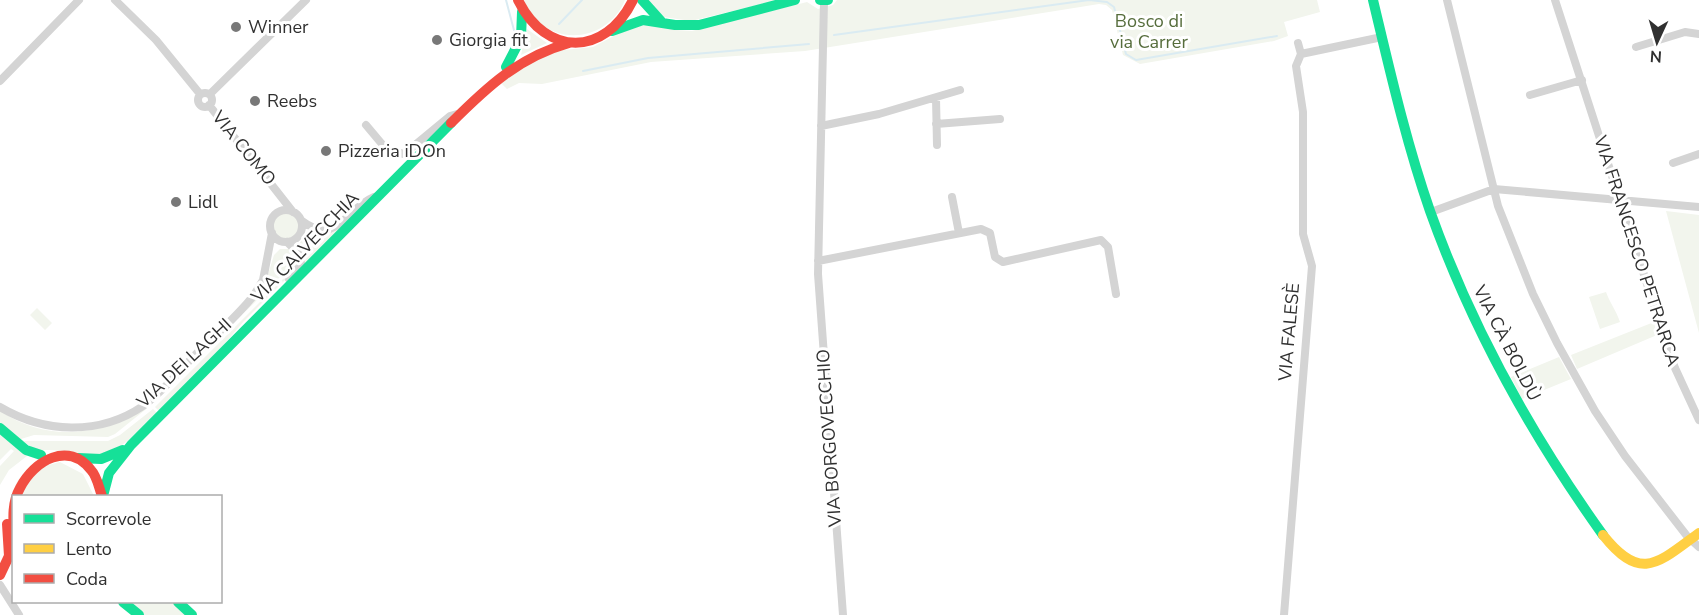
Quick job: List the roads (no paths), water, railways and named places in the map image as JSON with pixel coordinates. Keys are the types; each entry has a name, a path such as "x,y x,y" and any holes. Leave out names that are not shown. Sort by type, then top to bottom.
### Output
{"main road":[{"path":"518,0 522,12 540,32 569,44"},
{"path":"612,31 626,16 633,0"},
{"path":"642,0 661,21"},
{"name":"VIA CALVECCHIA","path":"102,495 109,473 131,445 502,73 535,53 569,44 591,42 612,31 643,20 675,25 699,25 795,0"},
{"path":"1373,0 1382,37"},
{"name":"VIA CALVECCHIA","path":"502,73 518,48 522,12"},
{"name":"VIA CÀ BOLDÙ","path":"1382,37 1431,212 1468,305 1517,402 1590,515 1621,556 1633,564 1650,564 1695,536"},
{"path":"0,428 26,450 41,455"},
{"name":"VIA CALVECCHIA","path":"41,455 111,457 131,445"},
{"path":"24,463 41,455"},
{"path":"71,457 92,472 102,495"},
{"path":"0,575 9,556 10,529 3,501"},
{"path":"123,603 139,615"},
{"path":"179,603 192,615"}],"street":[{"path":"0,81 79,0"},
{"name":"VIA COMO","path":"115,0 156,40 200,94"},
{"name":"VIA COMO","path":"200,94 210,94 306,0"},
{"name":"VIA BORGOVECCHIO","path":"824,0 818,261 825,392 843,615"},
{"path":"1447,0 1494,189 1505,226 1533,294 1574,375 1625,456 1695,536 1699,547"},
{"name":"VIA FRANCESCO PETRARCA","path":"1555,0 1675,368 1699,420"},
{"path":"1636,48 1685,32 1699,34"},
{"path":"1301,54 1382,37"},
{"name":"VIA FALESÈ","path":"1284,615 1312,266 1303,234 1303,112 1296,66 1301,54 1298,43"},
{"path":"1530,95 1582,80"},
{"path":"820,126 879,114 960,90"},
{"name":"VIA COMO","path":"200,94 198,104 204,107 210,105"},
{"name":"VIA COMO","path":"210,94 212,100 210,105"},
{"path":"936,98 937,145"},
{"name":"VIA COMO","path":"210,105 293,212 317,231 331,229 363,203 378,196"},
{"path":"366,125 387,150 404,154 450,116 462,112"},
{"path":"936,124 1000,119"},
{"path":"1673,163 1699,154"},
{"path":"1431,212 1494,189 1699,207"},
{"name":"VIA COMO","path":"272,233 271,223 275,215 278,191"},
{"path":"952,197 959,233"},
{"path":"275,215 282,211 293,212"},
{"path":"285,242 299,236 302,221"},
{"path":"818,261 981,229 988,230 995,257 1003,262 1101,240 1108,248 1116,294"},
{"path":"232,346 248,320 300,266 298,253 272,233"},
{"name":"VIA DEI LAGHI","path":"0,407 28,421 62,428 108,423 137,409 250,300 263,280 272,233"},
{"name":"VIA DEI LAGHI","path":"269,257 285,242"},
{"path":"0,585 19,615"}],"waterway":[{"path":"506,0 515,34"},
{"path":"559,24 582,0"},
{"path":"834,35 1089,0 1107,2 1114,7 1126,54 1136,60 1277,36"},
{"path":"583,71 648,58 809,44"}],"place":[{"name":"Winner","path":"236,27"},
{"name":"Giorgia fit","path":"437,40"},
{"name":"Reebs","path":"255,101"},
{"name":"Pizzeria iDOn","path":"326,151"},
{"name":"Lidl","path":"176,202"}],"park label":[{"name":"Bosco di via Carrer","path":"1149,31"}]}
